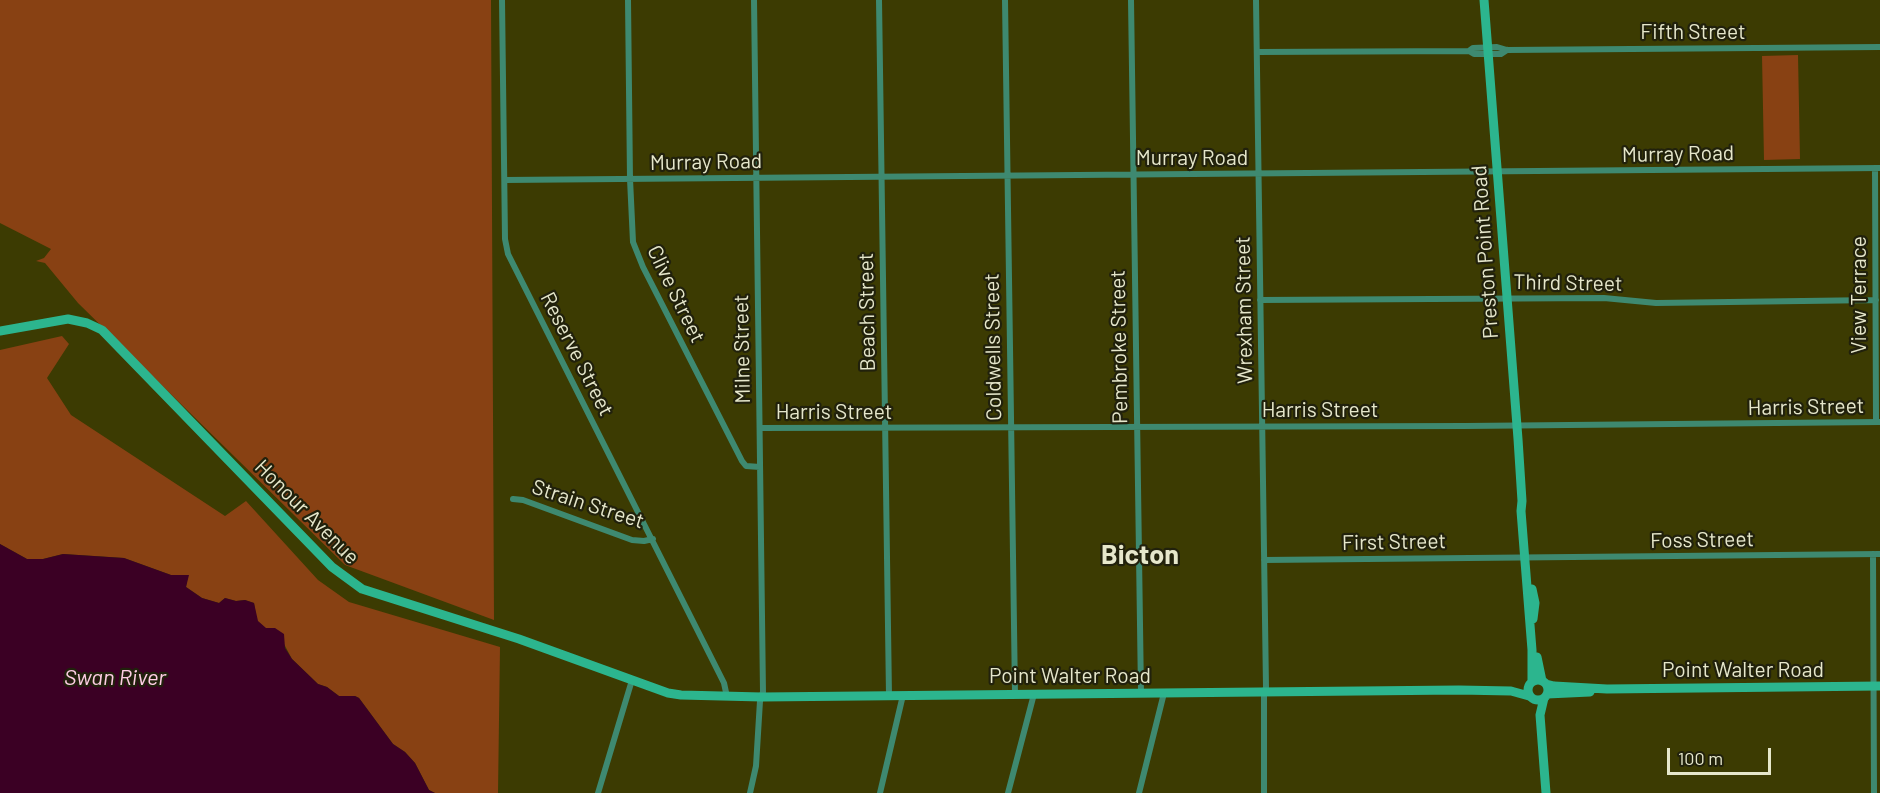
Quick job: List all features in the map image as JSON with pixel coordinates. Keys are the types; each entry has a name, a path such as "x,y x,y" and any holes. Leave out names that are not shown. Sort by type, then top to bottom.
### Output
{"street":[{"name":"Reserve Street","path":"502,0 505,239 508,254 724,683 727,697"},
{"name":"Clive Street","path":"628,0 631,226 637,254 741,461 746,466 760,467"},
{"name":"Milne Street","path":"750,793 756,765 763,692 754,0"},
{"name":"Beach Street","path":"879,0 889,696"},
{"name":"Coldwells Street","path":"1005,0 1015,694"},
{"name":"Pembroke Street","path":"1131,0 1141,693"},
{"name":"Wrexham Street","path":"1256,0 1263,427 1264,793"},
{"name":"Preston Point Road","path":"1484,0 1522,501 1525,511 1533,662 1530,683"},
{"name":"Fifth Street","path":"1257,52 1469,51 1474,54 1488,51 1501,54 1507,50 1880,47"},
{"name":"Murray Road","path":"505,180 1877,168"},
{"name":"View Terrace","path":"1877,168 1878,422"},
{"name":"Third Street","path":"1260,300 1604,298 1656,303 1876,300"},
{"name":"Honour Avenue","path":"0,331 68,319 87,323 102,330 332,567 362,589 519,639 632,680"},
{"name":"Harris Street","path":"760,429 1878,422"},
{"name":"Strain Street","path":"513,499 523,500 632,540 652,539"},
{"path":"1874,793 1877,554"},
{"name":"Foss Street","path":"1527,557 1877,554"},
{"name":"Preston Point Road","path":"1527,557 1535,603 1533,622 1544,682"},
{"name":"First Street","path":"1264,560 1527,557"},
{"name":"Point Walter Road","path":"632,680 681,695 727,697 1511,691 1539,700 1562,692 1576,694 1607,689"},
{"path":"598,793 632,680"},
{"name":"Point Walter Road","path":"1511,691 1530,683 1544,682 1554,686 1607,689 1877,686"},
{"path":"1544,682 1548,689 1540,715 1546,793"},
{"path":"1530,683 1531,698 1540,715"},
{"path":"1139,793 1164,693"},
{"path":"1008,793 1035,694"},
{"path":"880,793 903,695"}],"shaded area":[{"path":"0,0 491,0 494,620 345,565 78,303 45,263 36,261 44,258 51,249 0,223"},
{"path":"1798,55 1800,159 1764,160 1762,56"},
{"path":"62,336 69,344 47,378 71,415 225,516 246,501 318,580 349,602 500,647 498,793 435,793 429,790 415,763 393,744 359,698 339,696 327,687 318,684 292,659 284,644 257,621 254,603 225,598 219,603 202,598 186,587 188,575 171,575 124,558 63,554 43,559 27,559 0,544 0,350"}],"water":[{"name":"Swan River","path":"0,544 27,559 43,559 63,554 124,558 171,575 189,575 186,587 202,598 219,603 225,598 254,603 258,621 266,628 275,628 284,634 285,648 292,659 318,684 327,687 339,696 359,698 393,744 415,763 429,790 435,793 0,793"}],"district":[{"name":"Bicton","path":"1140,555"}]}
